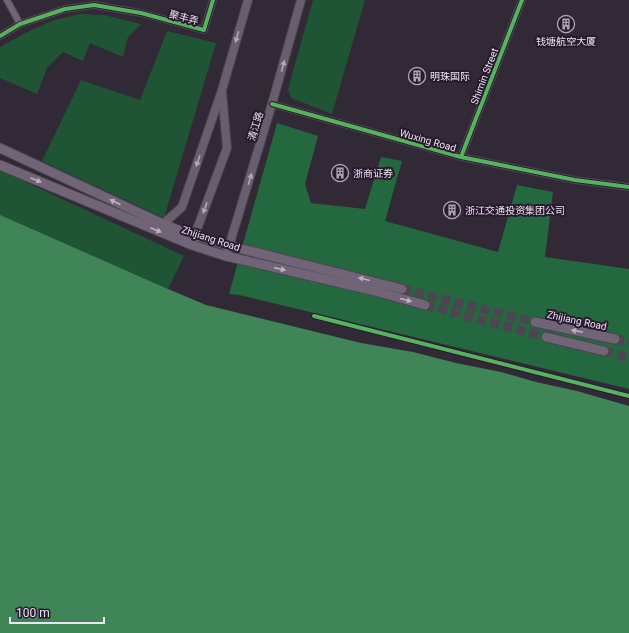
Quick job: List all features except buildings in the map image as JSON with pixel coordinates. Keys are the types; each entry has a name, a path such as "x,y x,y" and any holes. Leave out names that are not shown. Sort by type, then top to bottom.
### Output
{"main road":[{"path":"163,224 182,207 222,90 248,0"},
{"name":"清江路","path":"226,256 272,104 301,0"},
{"path":"192,245 227,148 222,90"},
{"name":"Zhijiang Road","path":"0,148 163,224 195,236 402,289"},
{"name":"Zhijiang Road","path":"0,165 192,245 226,256 371,290 425,305"},
{"name":"Zhijiang Road","path":"535,322 615,339"},
{"path":"546,337 604,351"}],"street":[{"path":"7,0 20,24"},
{"name":"聚丰弄","path":"0,36 20,24 65,9 94,5 141,13 204,30 213,0"},
{"name":"Shimin Street","path":"461,158 522,0"},
{"name":"Wuxing Road","path":"272,104 461,158 575,180 629,187"}],"shaded area":[{"path":"313,0 365,0 332,114 291,98 288,89"},
{"path":"80,14 104,15 141,24 128,37 123,57 90,43 83,61 63,52 47,68 37,94 0,78 0,47 23,34 54,20"},
{"path":"167,31 216,43 164,218 42,161 81,80 140,100"},
{"path":"277,123 318,136 305,184 311,203 365,209 381,157 402,161 385,221 498,252 517,185 553,192 545,257 629,269 629,389 239,295 229,294"},
{"path":"0,170 184,256 168,289 0,216"},
{"path":"0,215 206,305 361,343 413,352 501,372 629,406 629,633 0,633"}],"tunnel":[{"path":"402,289 535,322"},
{"path":"425,305 546,337"},
{"path":"615,339 629,342"},
{"path":"604,351 629,358"}],"cycle path":[{"path":"0,36 20,24 65,9 94,5 141,13 204,30 213,0"},
{"path":"461,157 522,0"},
{"path":"272,104 461,157 575,180 629,187"},
{"path":"314,316 629,396"}],"place":[{"name":"钱塘航空大厦","path":"566,24"},
{"name":"明珠国际","path":"417,76"},
{"name":"浙商证券","path":"340,173"},
{"name":"浙江交通投资集团公司","path":"452,210"}]}
